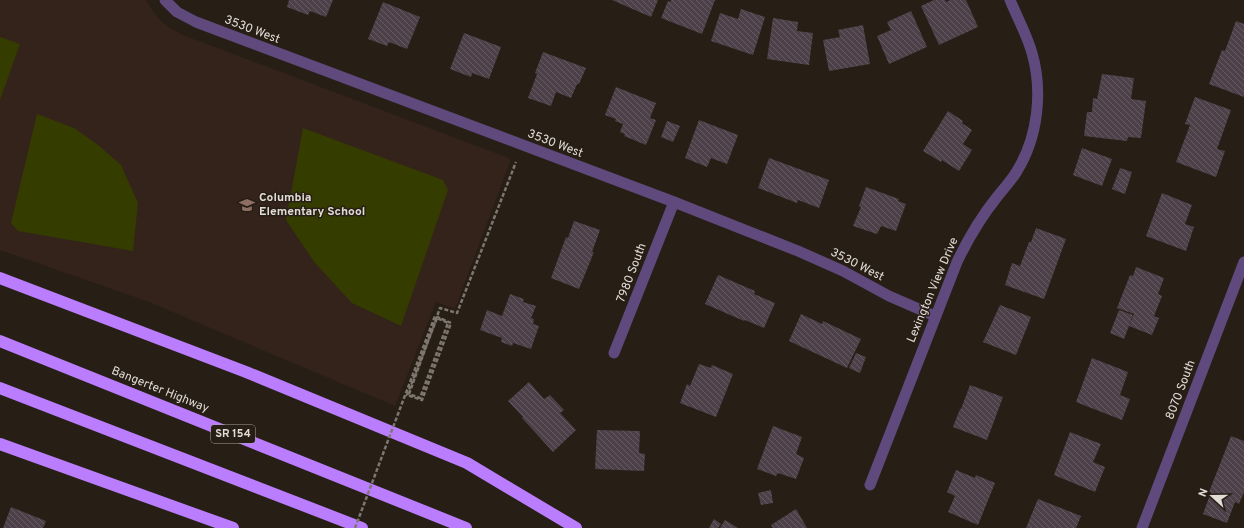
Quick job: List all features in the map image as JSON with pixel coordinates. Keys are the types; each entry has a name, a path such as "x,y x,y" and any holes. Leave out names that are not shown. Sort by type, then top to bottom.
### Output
{"highway":[{"path":"0,278 246,372 467,463 576,528"},
{"name":"Bangerter Highway","path":"0,341 466,528"},
{"path":"0,388 362,528"},
{"path":"0,444 232,528"}],"street":[{"name":"3530 West","path":"165,0 176,12 196,22 674,202 798,251 843,271 889,296 935,316"},
{"name":"Lexington View Drive","path":"870,485 957,262 983,217 1018,170 1032,138 1037,109 1037,74 1032,53 1010,0"},
{"name":"7980 South","path":"614,353 674,202"},
{"name":"8070 South","path":"1142,528 1244,262"}],"path":[{"path":"355,528 435,316 451,322 422,400 407,395 437,318 448,323 420,398 409,394 440,308 457,313 516,162"}],"shaded area":[{"name":"Columbia Elementary School","path":"0,0 146,0 162,22 183,35 511,159 455,309 436,302 395,406 149,302 0,250"}],"green space":[{"path":"0,37 20,44 0,100"},
{"path":"37,114 74,128 98,145 121,165 138,203 133,251 18,231 11,223"},
{"path":"303,128 443,180 448,190 401,326 352,303 315,263 286,220"}],"building":[{"path":"289,0 333,0 326,17 310,11 308,15 287,7"},
{"path":"612,0 658,0 651,17"},
{"path":"671,0 715,0 702,34 661,18 668,1 670,2"},
{"path":"934,0 945,0 946,2 950,0 966,0 978,27 939,45 921,6"},
{"path":"383,2 420,17 407,49 389,42 387,46 368,39"},
{"path":"741,9 765,17 753,55 711,41 720,13 738,19"},
{"path":"911,11 927,47 889,64 877,36 891,30 887,22"},
{"path":"773,18 798,22 797,31 813,33 809,65 767,59"},
{"path":"1236,21 1244,24 1244,97 1209,84 1222,50 1225,51"},
{"path":"863,25 870,64 829,71 823,40 840,37 838,30"},
{"path":"464,33 501,47 489,79 472,73 471,77 450,69"},
{"path":"543,52 586,68 571,98 556,92 551,106 528,98"},
{"path":"1102,74 1134,78 1131,99 1146,101 1141,138 1128,137 1127,141 1084,136 1087,112 1092,112 1093,98 1097,99"},
{"path":"616,87 656,103 650,118 656,120 646,145 624,136 625,134 620,132 623,124 615,121 616,119 605,115"},
{"path":"1195,97 1231,110 1217,149 1225,151 1216,177 1176,162 1190,125 1185,124"},
{"path":"948,111 963,121 962,123 972,130 963,144 972,150 959,171 942,160 941,162 923,151"},
{"path":"699,120 738,135 727,164 711,158 707,167 685,158"},
{"path":"667,121 680,126 673,142 661,137"},
{"path":"1082,148 1112,159 1102,186 1073,175"},
{"path":"769,158 829,180 819,208 798,200 797,203 758,188"},
{"path":"1120,168 1132,172 1125,194 1112,189"},
{"path":"866,187 899,199 898,201 906,204 896,231 881,226 877,234 853,226 861,207 859,206"},
{"path":"1162,193 1192,205 1185,224 1194,227 1186,251 1146,236"},
{"path":"574,221 600,230 592,252 594,252 579,289 551,278 566,237 568,238"},
{"path":"1036,228 1066,239 1044,299 1005,285 1012,263 1020,266"},
{"path":"1136,267 1164,278 1158,294 1162,296 1154,316 1159,318 1152,335 1129,326 1134,314 1117,308 1130,275 1133,276"},
{"path":"718,275 755,291 754,294 775,303 764,328 705,304"},
{"path":"510,294 524,299 523,302 536,306 531,318 534,319 533,324 539,326 531,349 513,343 512,346 501,342 502,338 480,330 487,310 502,316"},
{"path":"1000,305 1031,317 1016,355 983,342"},
{"path":"1119,310 1133,315 1124,339 1110,333"},
{"path":"801,314 822,324 823,321 861,339 847,368 789,341"},
{"path":"856,353 866,357 860,373 849,368"},
{"path":"1092,358 1128,372 1120,395 1130,399 1122,420 1076,402"},
{"path":"699,364 711,368 712,365 733,374 716,417 680,403 687,384 690,386"},
{"path":"529,382 544,399 550,395 564,410 560,413 576,430 553,452 508,401"},
{"path":"970,385 1003,397 987,440 953,427"},
{"path":"773,426 802,437 796,454 804,458 796,479 778,473 776,476 757,469"},
{"path":"597,430 640,431 639,453 645,454 644,471 595,469"},
{"path":"1070,432 1101,444 1093,462 1105,467 1095,492 1054,475"},
{"path":"1231,436 1244,441 1244,492 1239,504 1235,502 1227,523 1203,514 1211,492 1209,492"},
{"path":"956,470 975,478 976,475 995,483 978,525 948,512 955,496 947,492"},
{"path":"771,490 773,503 761,505 758,493"},
{"path":"1038,499 1081,516 1076,528 1026,528"},
{"path":"11,507 46,521 43,528 3,528"},
{"path":"796,509 807,528 773,528 771,525"},
{"path":"714,519 721,524 718,528 709,528"},
{"path":"725,520 738,528 720,528"}],"place":[{"name":"Columbia Elementary School","path":"247,205"}]}
